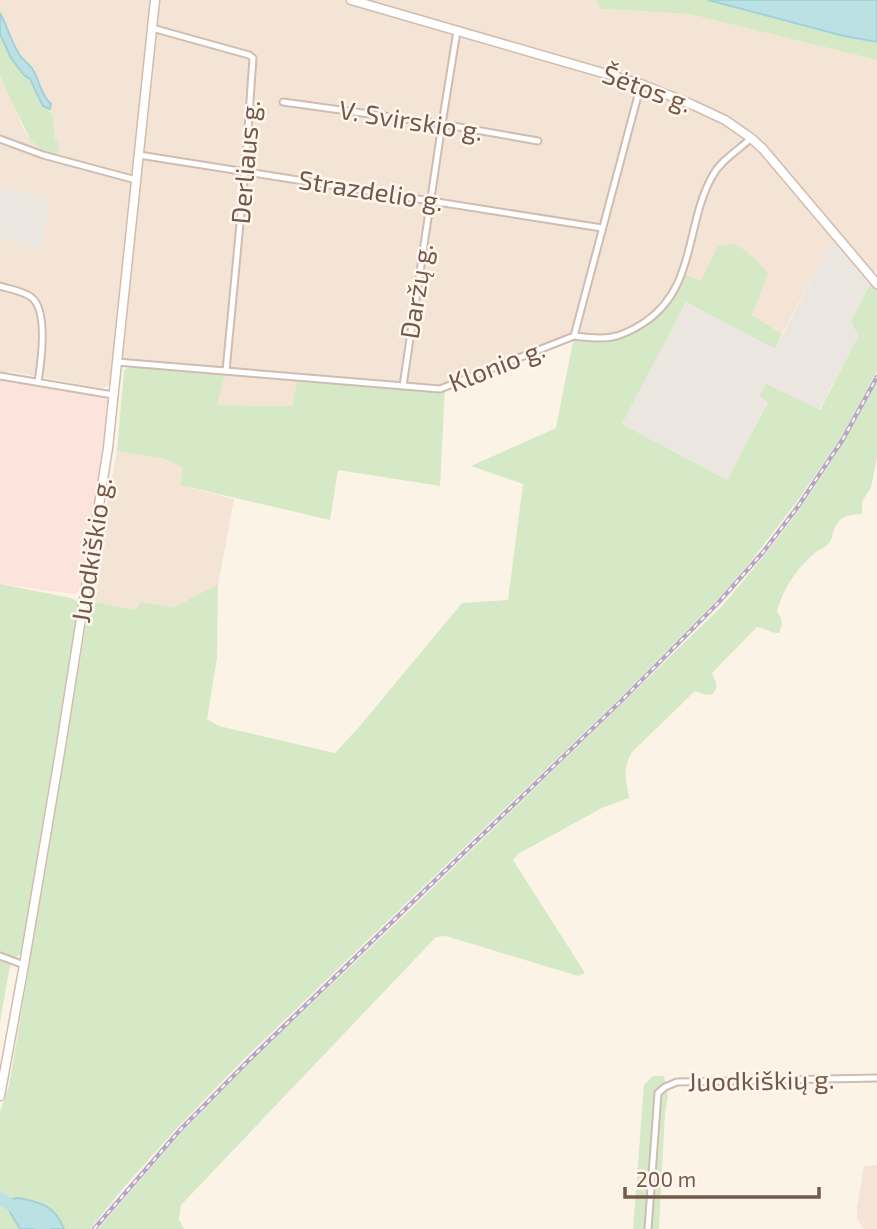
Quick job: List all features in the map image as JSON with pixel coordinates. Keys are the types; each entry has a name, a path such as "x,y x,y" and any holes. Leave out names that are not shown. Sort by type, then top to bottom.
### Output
{"street":[{"name":"Juodkiškio g.","path":"0,1096 24,965 108,448 155,0"},
{"name":"Šėtos g.","path":"351,0 641,84 725,120 763,149 877,284"},
{"name":"Derliaus g.","path":"152,28 252,56 254,63 226,371"},
{"name":"Daržų g.","path":"403,386 457,31"},
{"name":"Klonio g.","path":"117,362 440,389 574,336 641,84"},
{"name":"V. Svirskio g.","path":"283,102 442,124 538,141"},
{"path":"574,336 610,339 651,318 664,306 679,282 712,176 751,138"},
{"path":"0,139 43,155 136,180"},
{"name":"Strazdelio g.","path":"139,155 602,228"},
{"path":"0,286 30,296 38,305 43,348 38,383"},
{"path":"0,376 113,396"},
{"path":"0,956 24,965"},
{"name":"Juodkiškių g.","path":"648,1229 658,1093 665,1087 677,1082 877,1078"}],"shaded area":[{"path":"0,0 596,0 601,9 689,14 877,60 877,270 869,284 832,241 782,334 701,281 609,339 574,336 445,387 292,406 216,405 226,372 117,362 115,379 102,388 0,372 0,237 41,251 47,202 0,185 0,75 30,139 55,139 50,109 52,107 46,100 40,82 19,54 0,13"},
{"path":"0,185 47,201 47,220 41,251 0,237"},
{"path":"832,241 869,284 851,322 858,336 819,410 799,401 768,401 727,480 622,424 686,302 775,349"},
{"path":"0,380 102,397 110,402 100,485 82,591 74,594 0,584"},
{"path":"117,451 165,459 183,468 180,485 234,499 218,584 174,607 141,602 137,610 90,601 95,557"},
{"path":"877,1165 877,1229 864,1229 857,1219 857,1208 864,1166"}],"green space":[{"path":"596,0 708,0 877,43 877,60 689,14 601,9"},
{"path":"0,34 11,58 30,79 37,95 53,115 59,152 54,154 40,149 30,139 0,75"},
{"path":"736,244 768,273 752,315 782,334 775,349 686,302 622,424 727,480 768,402 759,396 766,384 820,410 858,336 851,322 871,281 877,289 877,371 842,436 796,503 716,601 620,698 244,1059 177,1128 90,1229 64,1229 63,1226 8,1203 20,1229 0,1229 0,1112 9,1086 90,601 136,610 141,602 174,607 218,584 217,658 207,719 219,726 335,753 462,603 508,600 523,484 471,466 556,428 574,336 610,339 664,306 684,274 701,281 718,246"},
{"path":"131,366 226,371 217,405 292,406 298,377 445,387 440,486 338,470 330,520 180,485 183,468 165,459 117,451 124,370"},
{"path":"877,382 877,457 871,488 862,501 862,514 840,520 829,543 809,558 792,579 777,611 782,622 779,633 757,627 712,673 716,681 713,694 706,695 695,691 632,752 626,769 629,798 602,808 518,854 513,860 585,973 578,976 446,936 436,937 181,1205 179,1219 184,1229 98,1229 182,1132 250,1062 722,606 772,546 811,493"},
{"path":"0,584 71,598 79,605 21,954 11,960 0,1022"},
{"path":"653,1076 664,1076 668,1096 659,1229 633,1229 644,1085"}],"water":[{"path":"708,0 877,0 877,42 844,36"},
{"path":"0,13 16,49 32,68 51,104 50,109 43,106 30,79 11,58 0,34"},
{"path":"18,1198 34,1201 52,1210 64,1229 20,1229 8,1203"}],"waterway":[{"path":"0,1198 45,1229"}],"railway":[{"path":"94,1229 180,1130 249,1060 622,700 718,603 764,551 799,505 843,439 877,377"}]}
